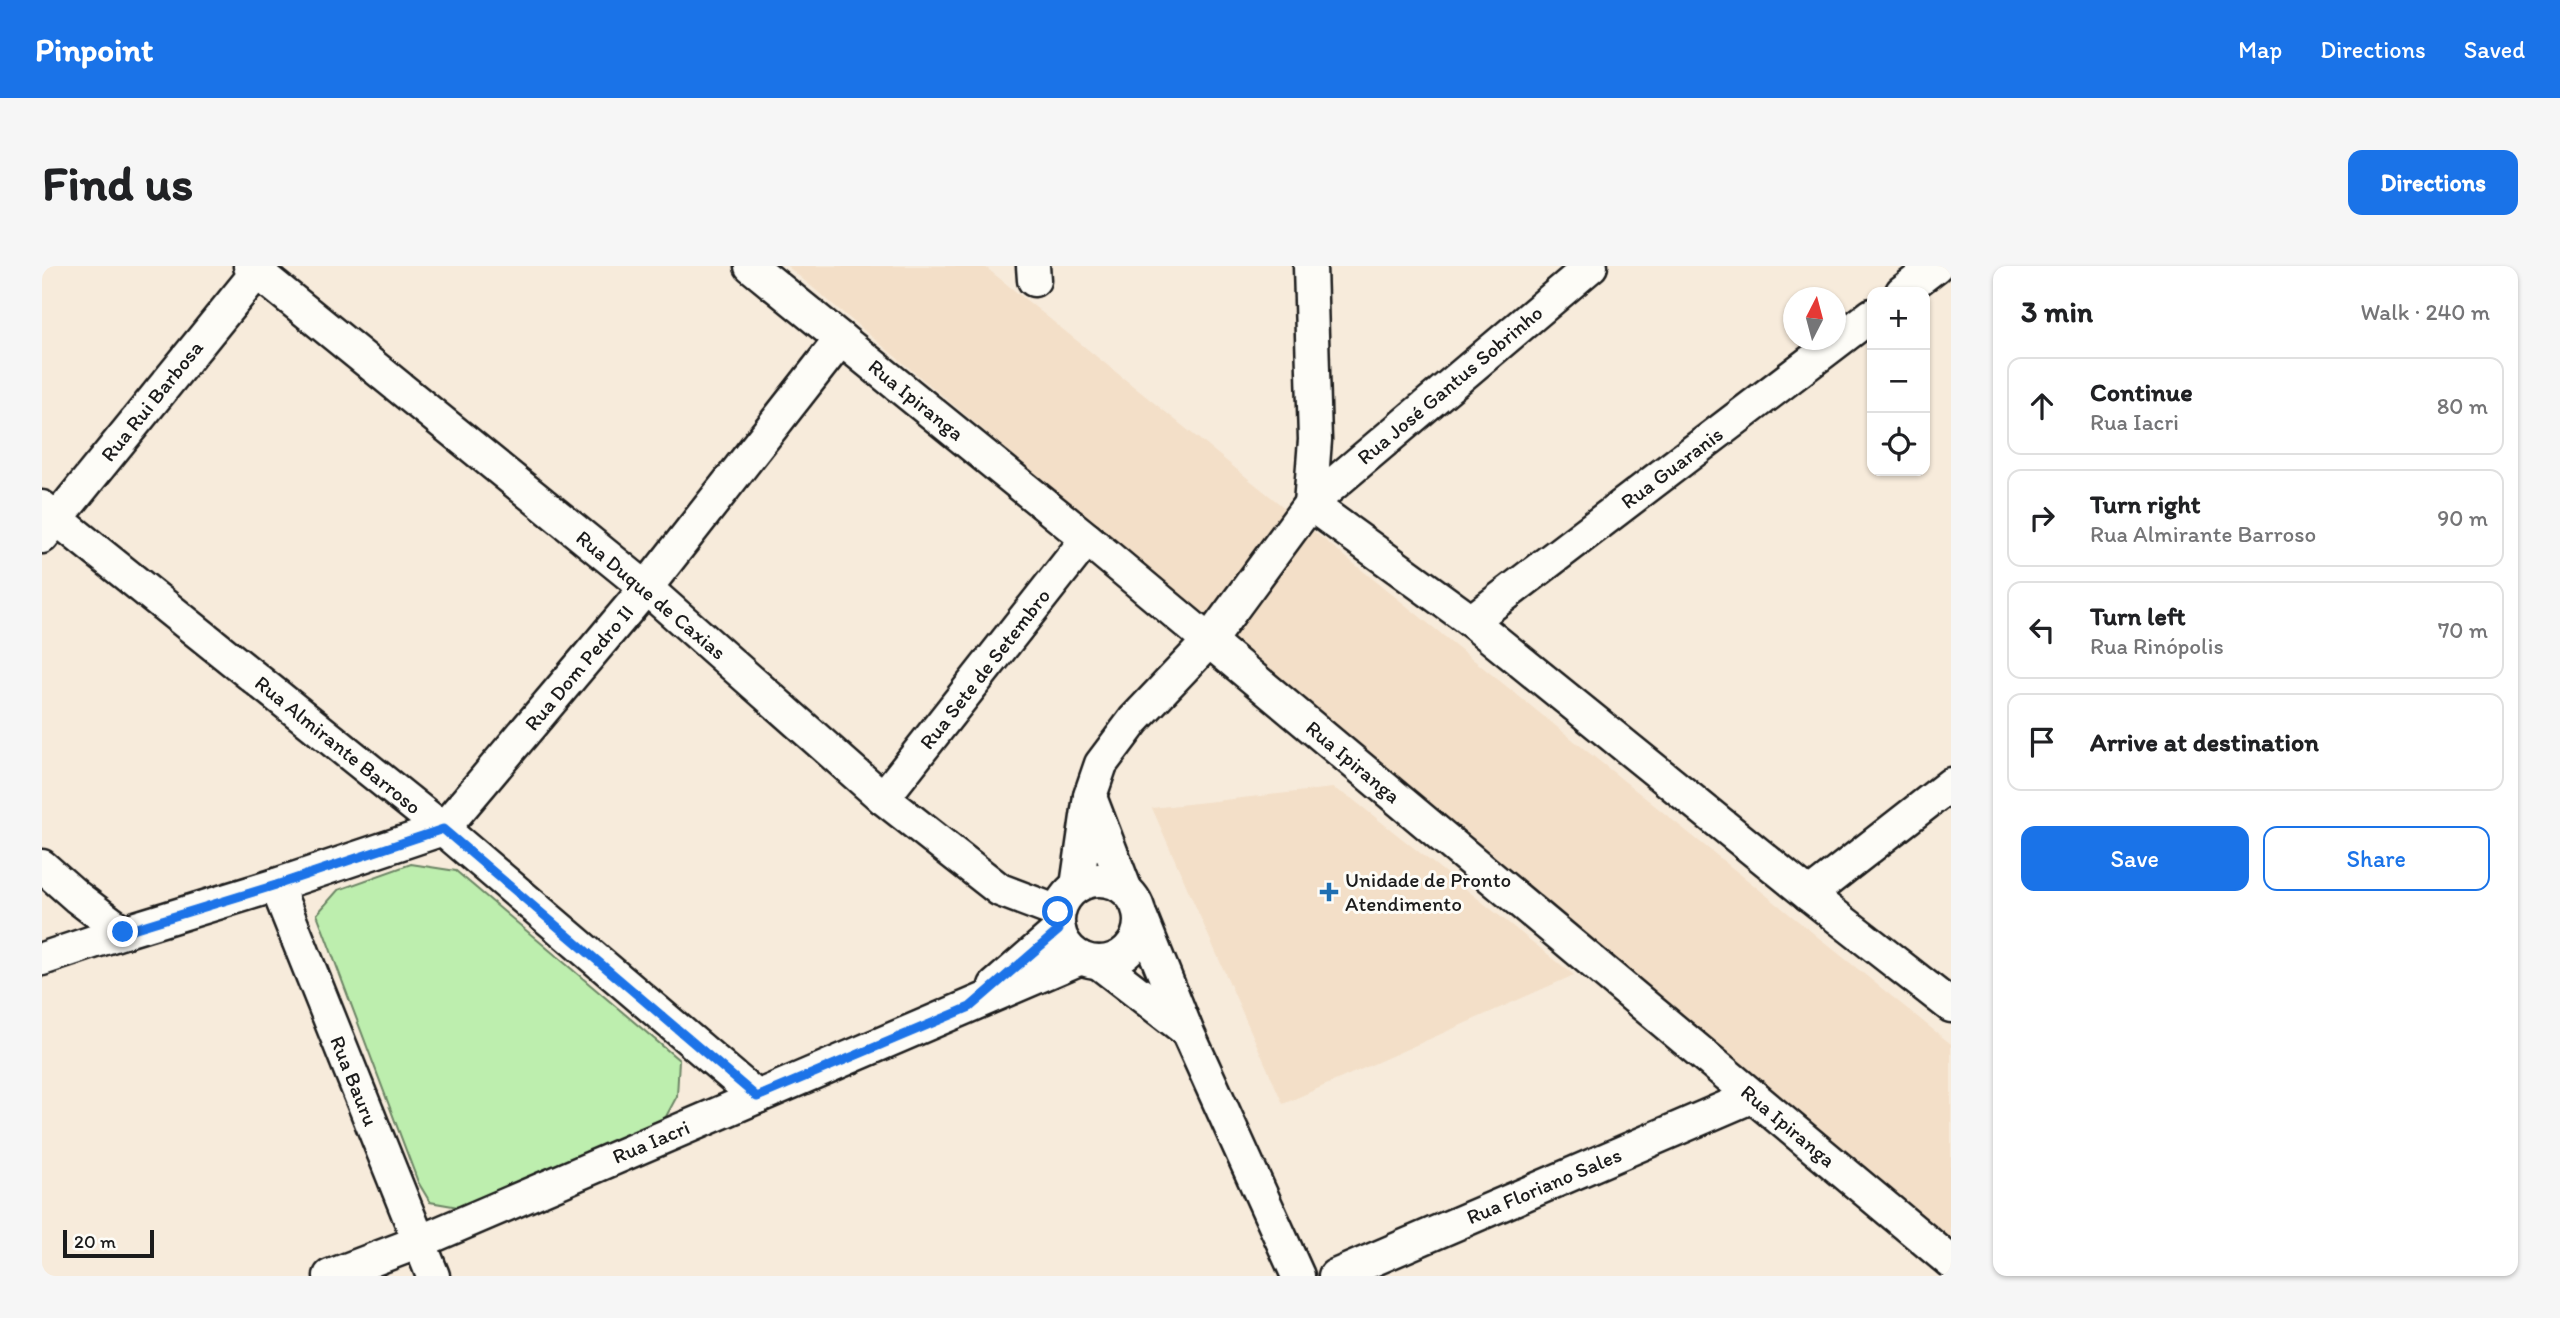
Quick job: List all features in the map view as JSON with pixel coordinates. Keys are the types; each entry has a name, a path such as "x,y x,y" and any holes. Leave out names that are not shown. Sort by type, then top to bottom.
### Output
{"street":[{"name":"Rua Ipiranga","path":"751,266 1087,539 1951,1262"},
{"path":"1310,266 1315,440 1310,504 1471,621 1809,895 1951,1006"},
{"name":"Rua José Gantus Sobrinho","path":"1077,886 1090,796 1101,764 1116,742 1209,641 1310,504 1591,266"},
{"path":"1909,287 1936,266"},
{"name":"Rua Rui Barbosa","path":"47,521 256,268"},
{"name":"Rua Duque de Caxias","path":"256,268 646,588 883,798 1000,890 1058,921"},
{"name":"Rua Guaranis","path":"1471,621 1867,319"},
{"name":"Rua Dom Pedro II","path":"443,829 646,588 841,340"},
{"name":"Rua Almirante Barroso","path":"47,521 443,829 757,1097"},
{"name":"Rua Sete de Setembro","path":"883,798 1087,539"},
{"path":"1809,895 1951,785"},
{"path":"1090,796 1125,888 1136,901 1187,1031 1298,1276"},
{"path":"42,960 443,829"},
{"path":"42,866 123,932"},
{"path":"1125,888 1110,881 1093,880 1077,886 1065,897 1058,921 1067,947 1090,960 1187,1031"},
{"name":"Rua Bauru","path":"276,885 433,1276"},
{"path":"1090,960 1116,959 1130,948 1139,934 1141,918"},
{"name":"Rua Iacri","path":"970,1007 1058,921"},
{"name":"Rua Iacri","path":"330,1276 419,1241 970,1007 1090,960"},
{"name":"Rua Floriano Sales","path":"1335,1276 1753,1096"}],"shaded area":[{"path":"787,266 984,266 1951,1044 1951,1239"},
{"name":"Unidade de Pronto Atendimento","path":"1333,788 1351,798 1574,975 1283,1104 1152,808"}],"green space":[{"path":"411,864 456,871 679,1060 677,1096 662,1124 464,1208 430,1202 418,1182 317,914 338,890"}],"place":[{"name":"Unidade de Pronto Atendimento","path":"1329,892"}],"route":[{"path":"123,932 276,885 443,829 757,1097 970,1007 1059,930 1058,912"}]}
